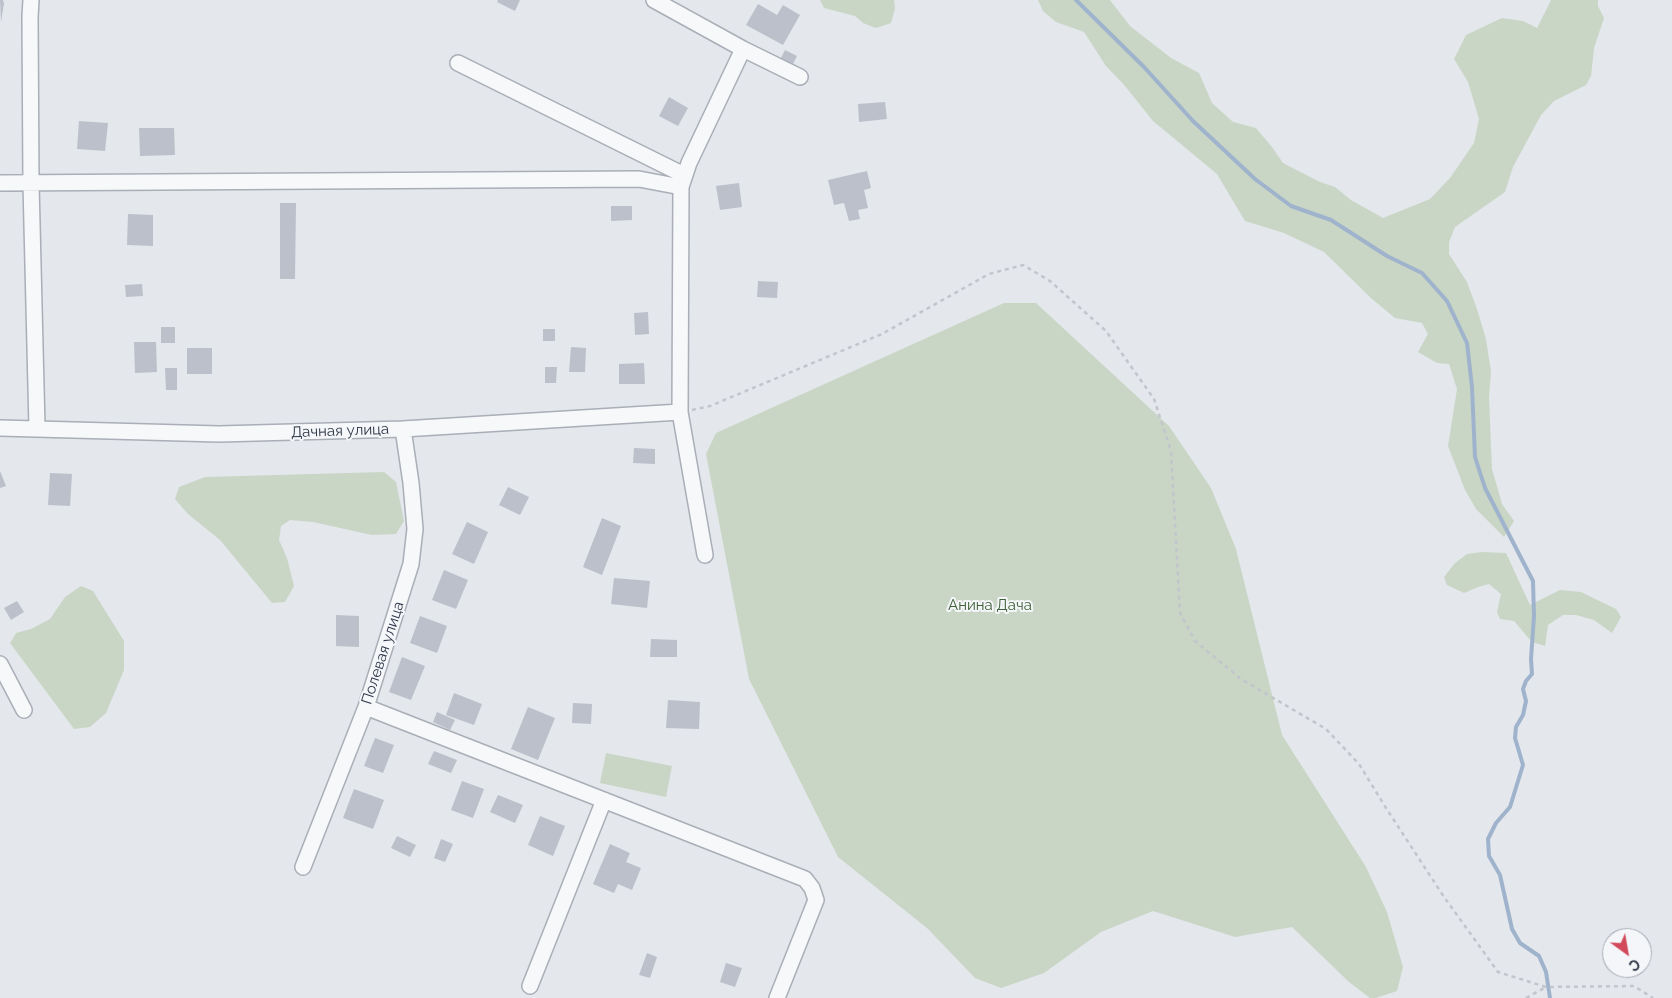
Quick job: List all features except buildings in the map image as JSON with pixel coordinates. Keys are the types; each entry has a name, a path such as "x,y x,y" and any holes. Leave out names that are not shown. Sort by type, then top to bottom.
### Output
{"street":[{"path":"31,0 31,184 37,428"},
{"path":"654,0 743,49 800,76"},
{"path":"705,554 680,412 682,181 743,49"},
{"path":"458,63 682,181"},
{"path":"0,183 639,179 682,181"},
{"name":"Дачная улица","path":"0,428 219,434 403,429 680,412"},
{"name":"Полевая улица","path":"302,867 366,707 411,564 415,529 411,483 403,429"},
{"path":"0,664 24,710"},
{"path":"366,707 805,879 812,888 816,900 777,998"},
{"path":"530,986 604,800"}],"path":[{"path":"680,412 710,406 882,334 989,274 1023,265 1050,281 1106,331 1154,399 1171,451 1180,613 1195,641 1241,679 1326,729 1359,764 1444,897 1498,972 1546,987 1634,986 1653,998"},
{"path":"1526,998 1546,987"}],"green space":[{"path":"820,0 894,0 895,9 891,23 876,28 863,23 855,16 824,8"},
{"path":"1038,0 1110,0 1130,26 1171,58 1199,73 1212,103 1233,122 1256,128 1283,163 1320,182 1335,187 1351,200 1383,218 1430,199 1450,178 1474,143 1479,119 1468,82 1454,59 1466,35 1502,18 1523,21 1537,28 1551,0 1598,0 1598,6 1604,18 1594,48 1591,76 1586,85 1554,101 1541,115 1513,167 1505,192 1455,227 1449,242 1449,254 1467,282 1486,339 1491,372 1489,397 1492,469 1502,504 1514,521 1504,537 1476,509 1465,490 1448,446 1457,389 1449,364 1437,363 1418,352 1428,334 1422,323 1395,318 1372,299 1324,252 1284,233 1245,221 1217,174 1153,121 1106,66 1084,32 1056,22 1043,11"},
{"name":"Анина Дача","path":"1004,303 1036,303 1169,426 1211,488 1236,549 1282,735 1366,867 1387,912 1403,967 1397,991 1376,998 1370,998 1349,982 1292,927 1235,937 1153,911 1101,932 1044,973 1001,988 975,978 927,928 838,857 749,679 706,454 716,433"},
{"path":"384,472 396,482 404,521 396,534 372,535 313,522 290,520 281,526 279,540 287,558 294,586 285,602 272,603 220,540 188,514 175,499 179,487 205,477"},
{"path":"1482,552 1506,553 1530,605 1560,590 1581,592 1616,609 1621,617 1612,633 1594,620 1576,615 1563,615 1548,625 1545,646 1532,642 1514,621 1500,619 1497,612 1501,594 1489,584 1464,593 1447,585 1444,577 1455,563 1467,554"},
{"path":"81,586 93,591 124,641 124,670 106,713 90,727 74,729 10,643 16,633 31,629 50,619 65,597"},
{"path":"606,753 672,766 666,797 600,783"}],"waterway":[{"path":"1076,0 1144,67 1193,121 1255,179 1291,206 1331,220 1387,256 1422,273 1447,301 1467,343 1472,387 1475,457 1485,488 1533,581 1532,674 1526,681 1523,689 1526,701 1523,715 1516,727 1515,738 1523,765 1510,807 1496,823 1488,839 1489,856 1500,875 1512,929 1520,943 1539,956 1546,972 1550,998"}]}
